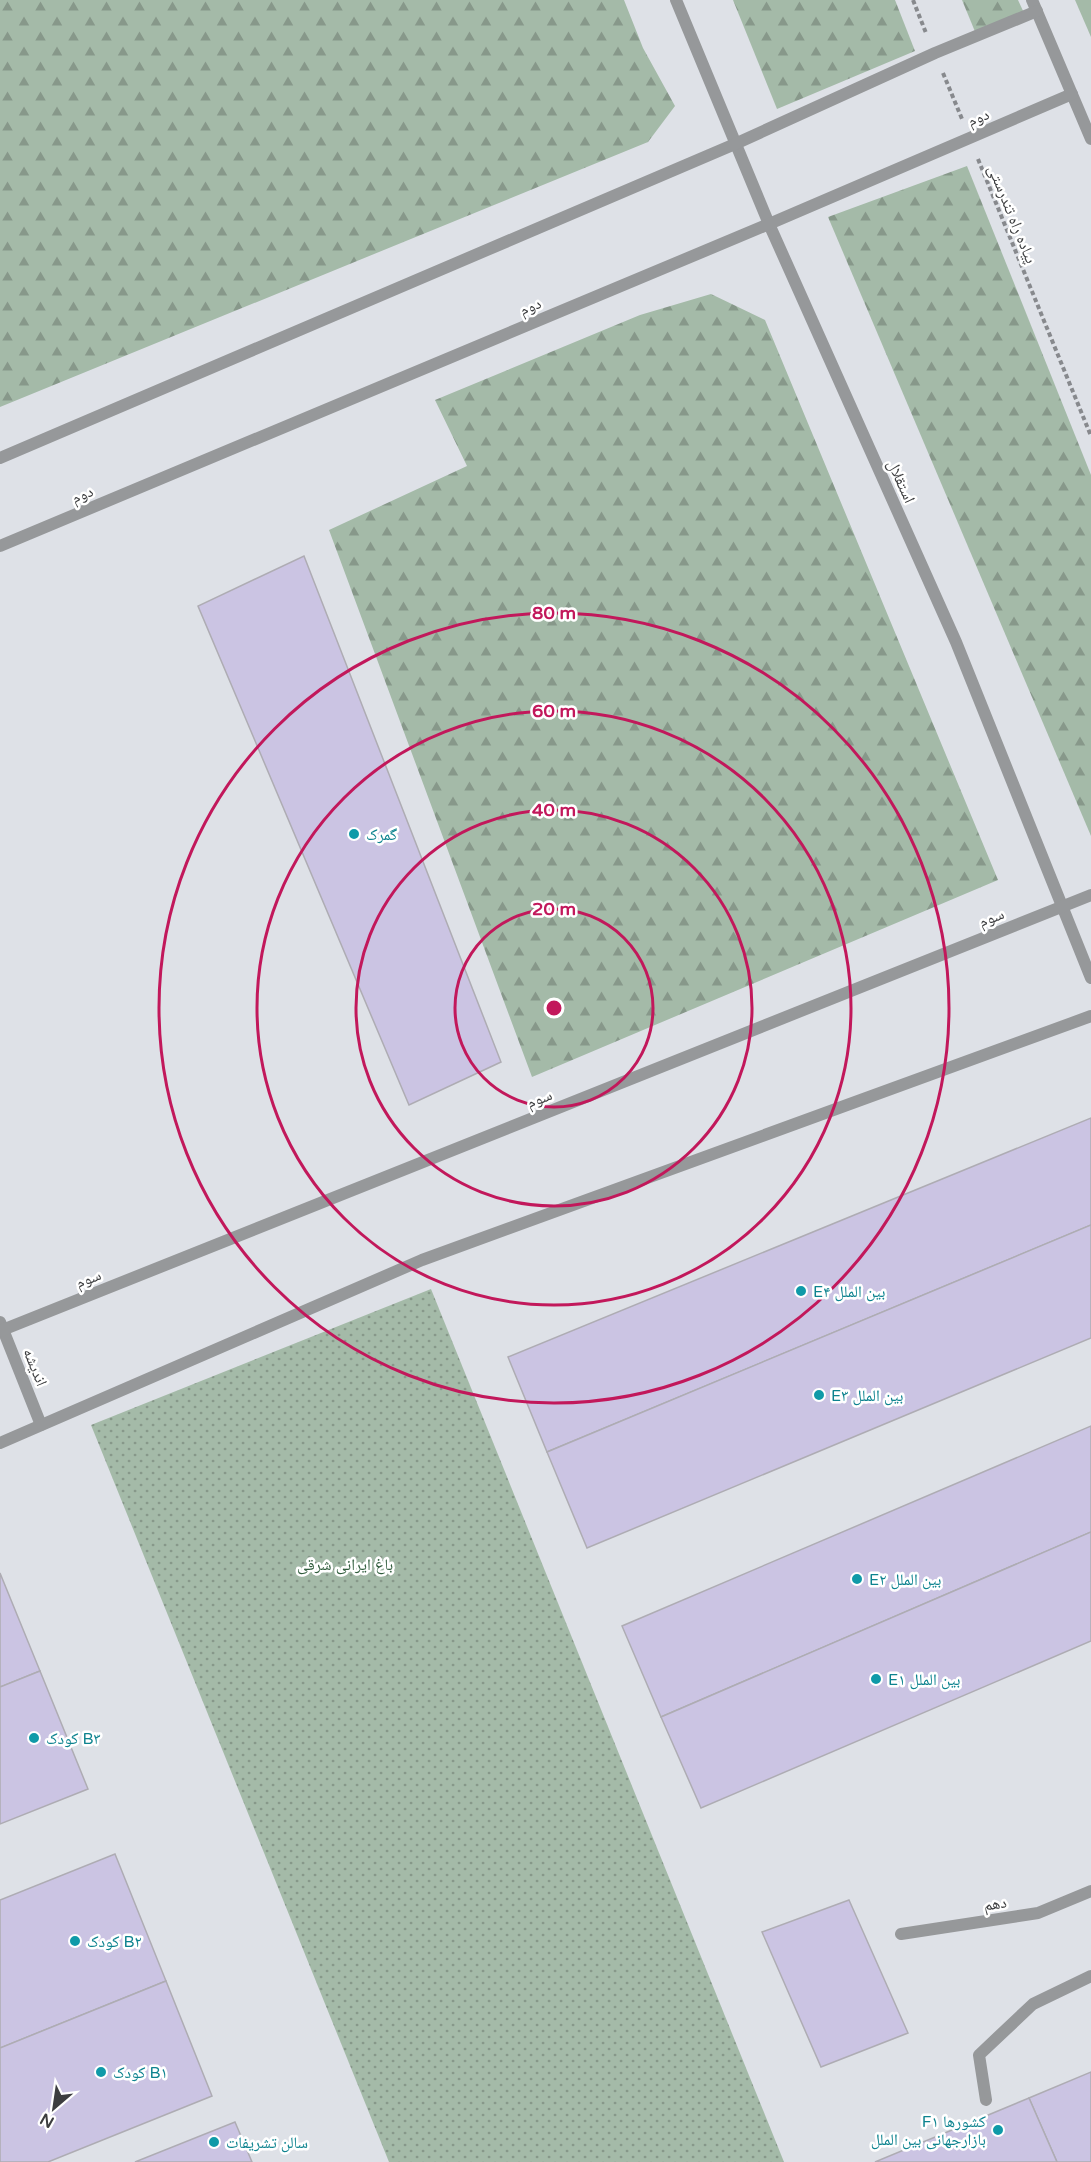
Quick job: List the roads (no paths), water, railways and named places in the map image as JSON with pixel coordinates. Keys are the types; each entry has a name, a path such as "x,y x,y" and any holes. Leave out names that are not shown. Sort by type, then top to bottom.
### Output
{"lane":[{"name":"استقلال","path":"676,0 769,224 956,642 1091,978"},
{"path":"0,458 735,144 1034,5 1091,139"},
{"name":"دوم","path":"0,546 769,224 1072,94"},
{"name":"سوم","path":"1,1328 1091,895"},
{"path":"0,1443 422,1260 1091,1016"},
{"name":"اندیشه","path":"1,1328 41,1425"},
{"name":"دهم","path":"901,1934 1038,1913 1091,1891"},
{"path":"986,2100 979,2055 1033,2004 1091,1976"}],"place":[{"name":"گمرک","path":"354,834"},
{"name":"E۴ بین الملل","path":"801,1291"},
{"name":"E۳ بین الملل","path":"819,1395"},
{"name":"E۲ بین الملل","path":"857,1579"},
{"name":"E۱ بین الملل","path":"876,1679"},
{"name":"کودک B۳","path":"34,1738"},
{"name":"کودک B۲","path":"75,1941"},
{"name":"کودک B۱","path":"101,2072"},
{"name":"F۱ کشورها بازارجهانی بین الملل","path":"998,2130"},
{"name":"سالن تشریفات","path":"214,2142"}],"park label":[{"name":"باغ ایرانی شرقی","path":"345,1564"}]}
